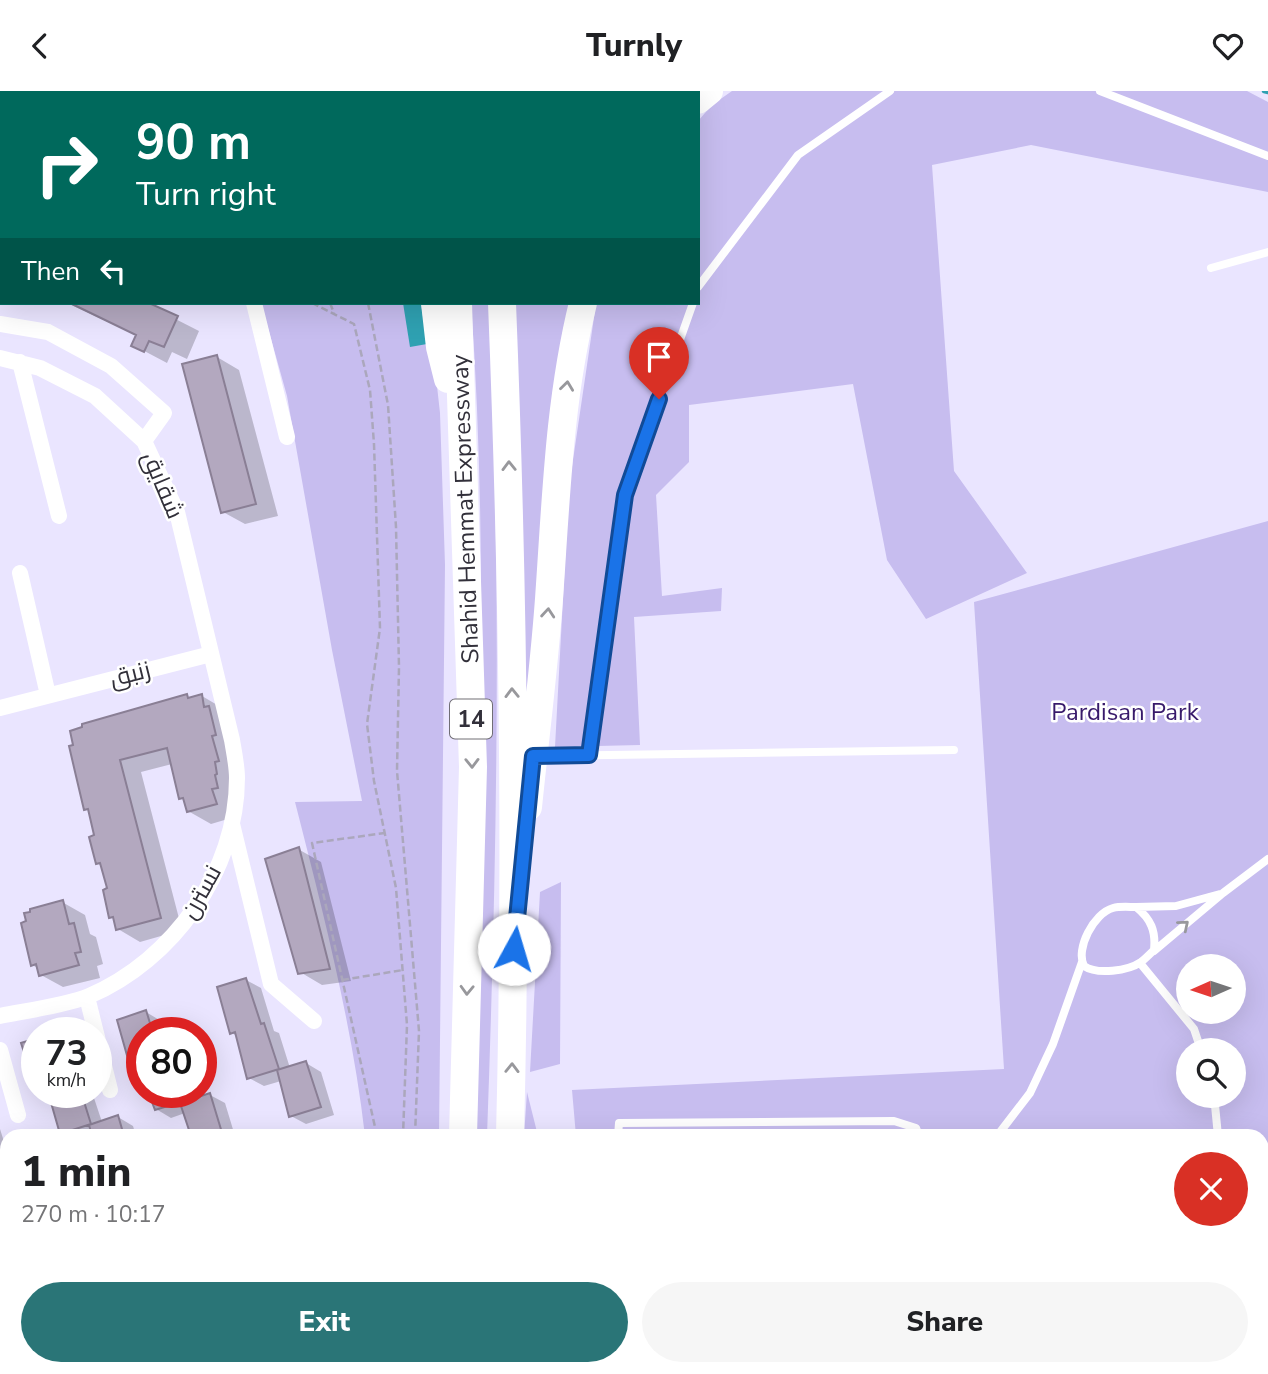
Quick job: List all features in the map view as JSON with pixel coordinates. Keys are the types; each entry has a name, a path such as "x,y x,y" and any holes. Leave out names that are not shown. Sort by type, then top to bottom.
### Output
{"highway":[{"path":"435,305 440,347 464,451"},
{"name":"Shahid Hemmat Expressway","path":"458,305 473,767 463,1129"},
{"name":"Shahid Hemmat Expressway","path":"502,305 509,462 514,949 510,1129"},
{"path":"514,949 563,419 569,368 583,305"}],"street":[{"path":"255,305 288,437"},
{"path":"0,324 48,332 111,366 164,414 144,441"},
{"name":"شقایق","path":"0,358 40,368 95,396 144,441 177,512 211,654"},
{"path":"20,362 59,516"},
{"path":"20,573 48,695"},
{"name":"زنبق","path":"0,708 211,654"},
{"name":"نسترن","path":"0,1016 88,997 139,968 178,932 214,878 232,823 237,777 234,752 211,654"},
{"path":"232,823 271,984 314,1021"},
{"path":"88,997 92,1017"},
{"path":"0,1051 18,1115"}],"lane":[{"path":"700,284 798,155 890,91"},
{"path":"1100,91 1268,156"},
{"path":"1211,268 1268,252"},
{"path":"589,755 625,495 692,305"},
{"path":"533,756 954,750"},
{"path":"1223,893 1176,906 1112,908 1091,926 1080,954 1082,962 1093,971 1129,967 1143,960 1268,859"},
{"path":"1136,907 1146,915 1155,938 1154,950 1143,960"},
{"path":"1143,960 1194,1029 1197,1038"},
{"path":"1002,1129 1030,1093 1053,1044 1082,962"},
{"path":"1215,1108 1217,1129"},
{"path":"618,1129 618,1123 894,1121 916,1129"}],"path":[{"path":"317,305 354,324 370,390 380,628 367,724 384,833 396,888 407,1025 403,1129"},
{"path":"331,305 334,313"},
{"path":"368,305 388,405 396,527 399,667 397,771 419,1031 415,1129"},
{"path":"375,1129 312,843 384,833"},
{"path":"342,980 403,970"}],"green space":[{"path":"732,91 1247,91 1268,102 1268,192 1031,145 932,165 954,471 1027,573 926,619 887,560 853,384 689,405 689,462 656,495 662,596 722,588 721,611 634,617 640,745 555,747 569,487 596,305 700,305 700,119 712,105"},
{"path":"262,305 421,305 434,359 440,413 445,565 439,1129 364,1129 345,1010 295,802 362,801 287,396"},
{"path":"471,305 489,305 496,511 497,719 487,1129 471,1129 481,615 477,407"},
{"path":"515,305 574,305 521,784"},
{"name":"Pardisan Park","path":"1268,521 1268,1129 575,1129 572,1090 1004,1069 974,602"},
{"path":"561,882 560,1064 530,1072 540,892"},
{"path":"527,1092 536,1129 524,1129"}],"water":[{"path":"403,305 421,305 427,344 410,347"}],"building":[{"path":"74,305 153,305 178,316 164,347 149,341 144,352 131,346 136,335"},
{"path":"217,355 256,504 221,513 182,364"},
{"path":"187,694 188,698 202,694 204,707 209,706 216,735 212,736 219,761 215,762 218,788 212,789 217,804 187,812 183,798 179,799 167,748 120,760 161,918 116,930 113,917 109,918 103,890 107,888 100,863 96,864 89,837 94,835 88,809 84,810 69,746 73,745 70,731 82,727 82,724"},
{"path":"299,847 330,969 298,974 265,859"},
{"path":"63,900 69,924 74,923 81,952 75,953 79,965 39,976 36,964 31,966 21,923 26,921 24,913"},
{"path":"246,978 279,1069 247,1079 235,1032 230,1034 217,987"},
{"path":"146,1010 148,1017 126,1017 126,1052 117,1020"},
{"path":"306,1061 321,1107 289,1117 277,1070"},
{"path":"53,1108 86,1108 91,1124 76,1129 59,1129"},
{"path":"182,1108 215,1108 221,1129 189,1129"},
{"path":"118,1115 122,1129 90,1129 89,1125"}],"waterway":[{"path":"1264,91 1268,92"}],"route":[{"path":"514,949 533,756 589,755 625,495 659,399"}]}
